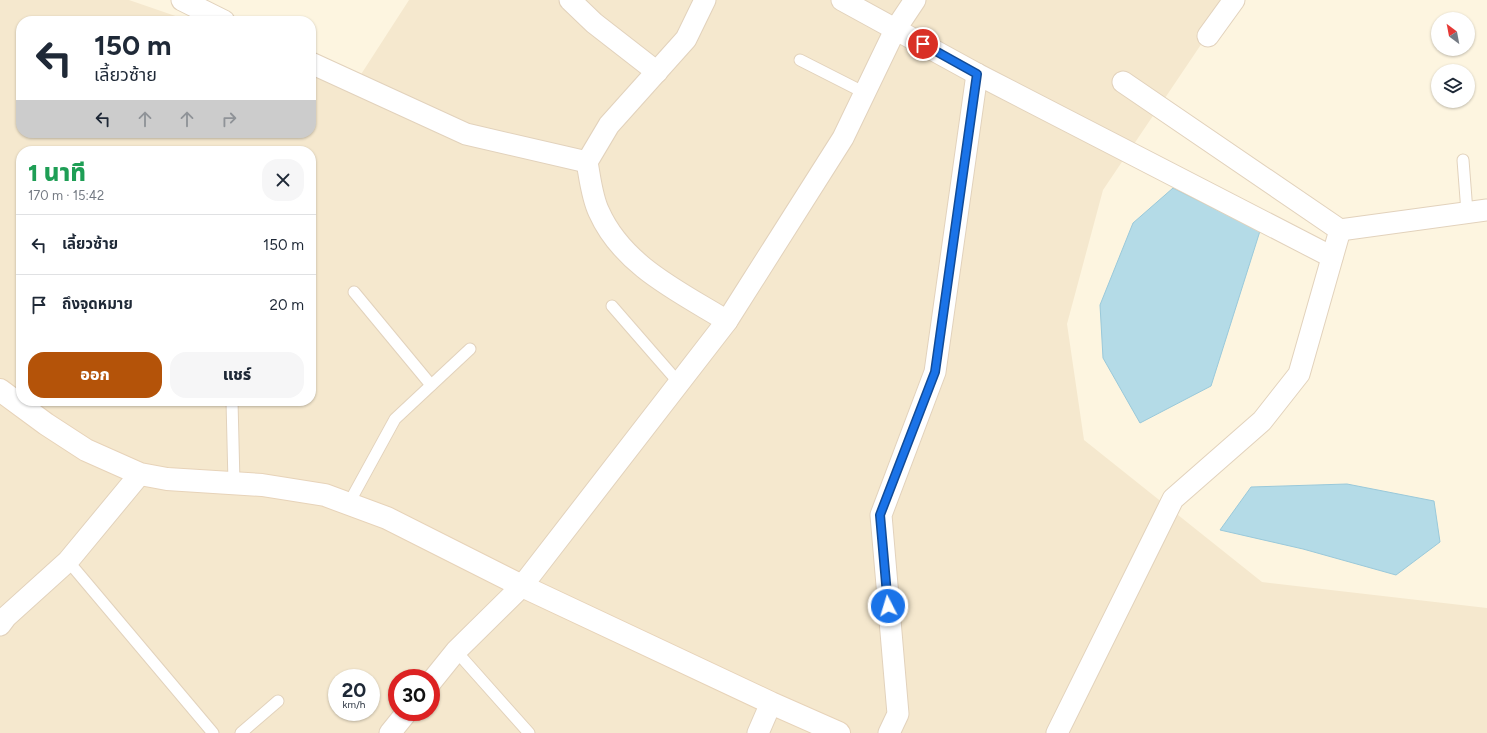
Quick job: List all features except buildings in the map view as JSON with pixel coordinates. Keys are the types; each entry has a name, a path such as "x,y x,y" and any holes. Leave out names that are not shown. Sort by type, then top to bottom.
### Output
{"main road":[{"path":"0,390 16,401"},
{"path":"23,406 86,450 140,474 168,479 262,485 325,495 388,518 522,586 771,703 839,733"}],"street":[{"path":"182,0 214,16"},
{"path":"570,0 594,23 657,72"},
{"path":"705,0 686,38 609,125 587,162 598,211 614,240 651,274 727,321"},
{"path":"842,0 977,74 1332,257"},
{"path":"440,671 456,651 522,586 727,321 843,138 895,30 915,0"},
{"path":"1208,36 1234,0"},
{"path":"316,65 466,134 587,162"},
{"path":"889,733 898,714 880,515 935,372 977,74"},
{"path":"1122,82 1340,230 1477,211"},
{"path":"1057,733 1172,499 1262,421 1299,374 1340,230"},
{"path":"0,625 6,617 68,561 140,474"},
{"path":"758,733 771,703"},
{"path":"390,733 400,721"}],"lane":[{"path":"800,60 865,93"},
{"path":"1463,160 1477,211"},
{"path":"354,292 431,385"},
{"path":"612,306 680,383"},
{"path":"349,503 395,419 470,349"},
{"path":"232,406 234,483"},
{"path":"68,561 213,733"},
{"path":"456,651 530,733"},
{"path":"241,733 278,701"}],"shaded area":[{"path":"0,0 129,0 175,16 16,16 16,138 316,138 316,65 358,79 409,0 1231,0 1103,190 1067,324 1084,440 1262,582 1487,608 1487,733 0,733"}],"water":[{"path":"1173,188 1260,231 1211,386 1140,423 1103,358 1100,305 1133,223"},
{"path":"1347,484 1434,501 1440,542 1396,575 1303,549 1220,530 1251,487"}],"route":[{"path":"888,606 880,515 935,372 977,74 923,44"}]}
